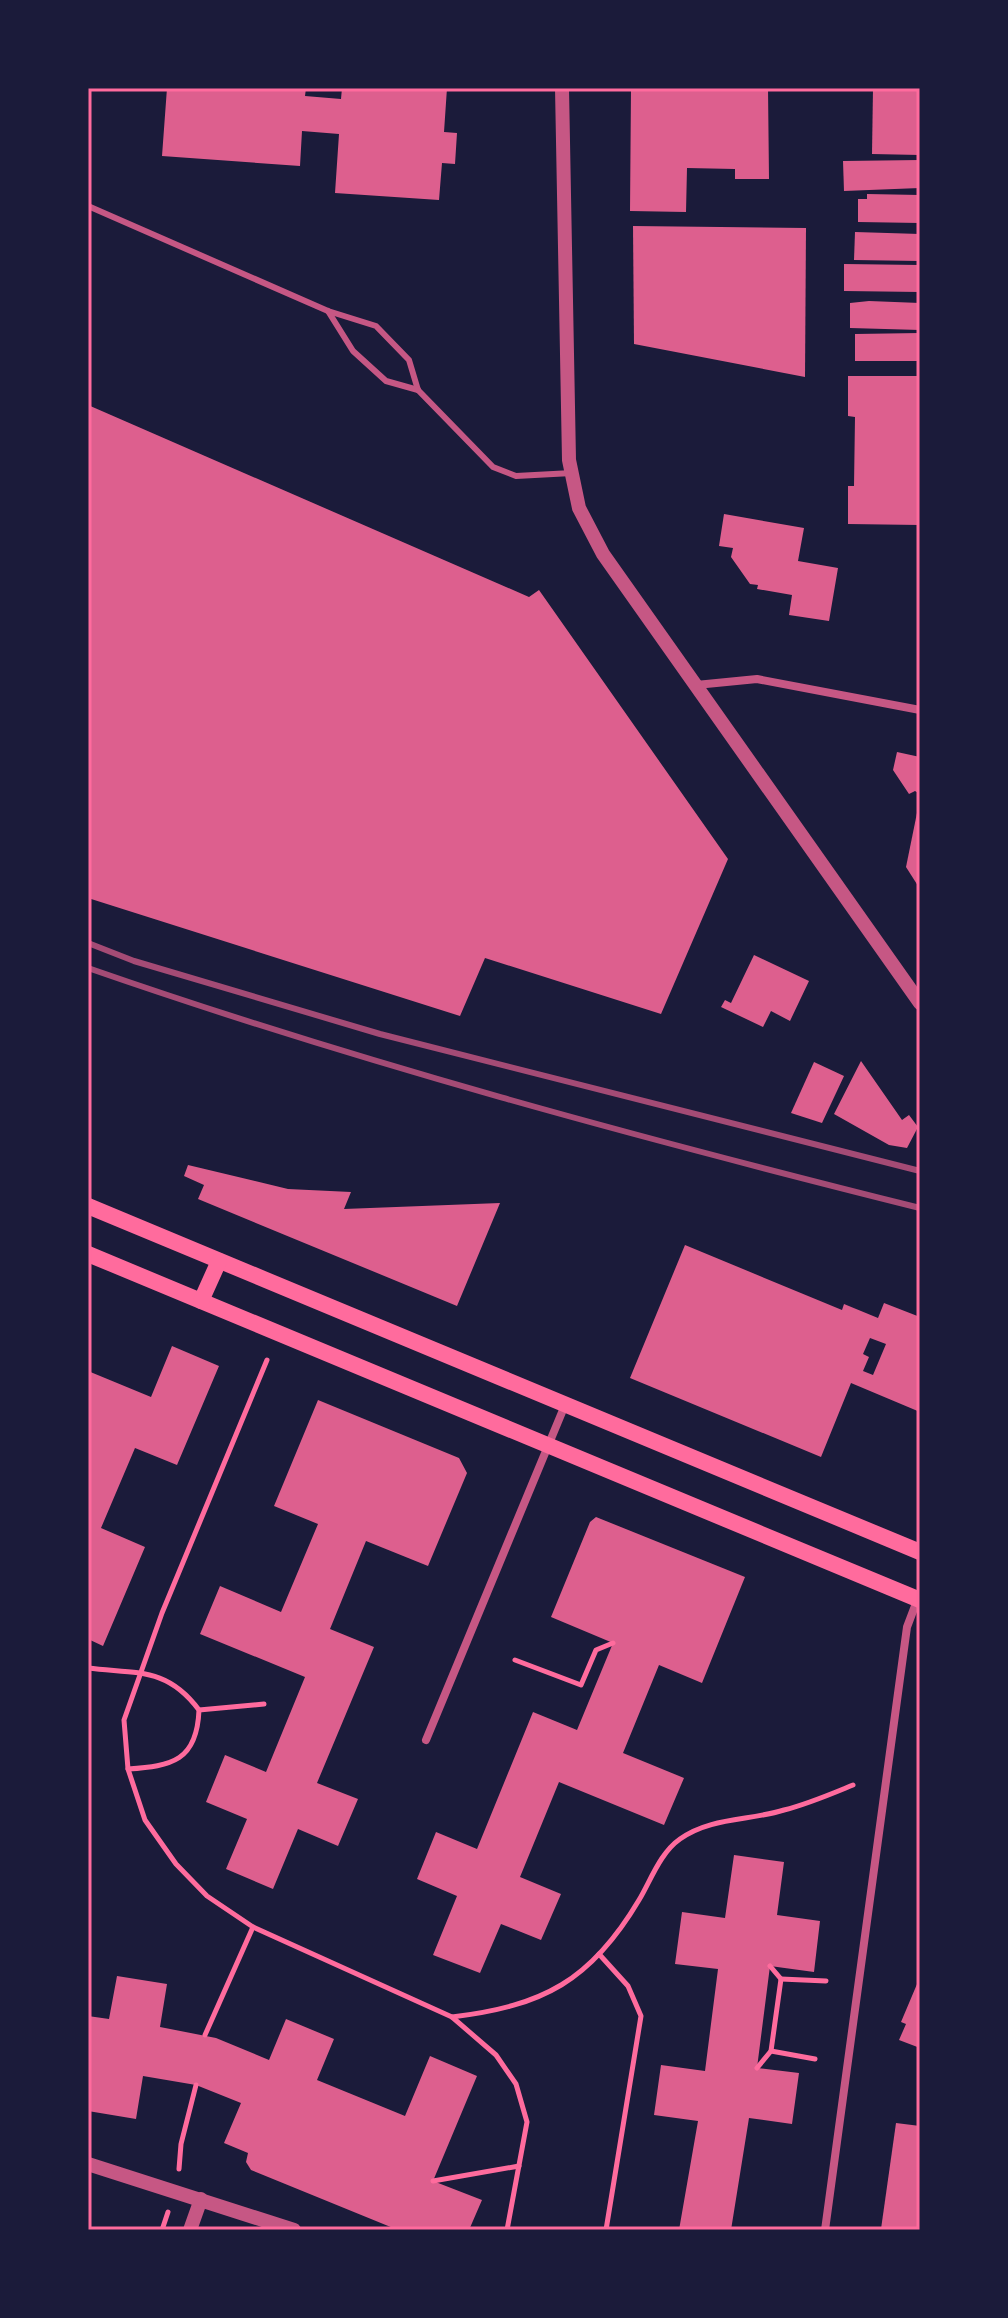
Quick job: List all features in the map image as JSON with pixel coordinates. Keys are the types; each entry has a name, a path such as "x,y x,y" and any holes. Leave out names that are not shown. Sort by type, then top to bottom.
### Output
{"main road":[{"path":"88,1206 920,1552"},
{"path":"88,1254 919,1598"},
{"path":"201,1301 219,1261"}],"street":[{"path":"562,88 572,473 579,508 590,532 920,1003"},
{"path":"696,685 757,679 920,710"},
{"path":"426,1740 566,1404"},
{"path":"825,2230 907,1627 919,1598"},
{"path":"88,2164 294,2230"},
{"path":"190,2230 201,2199"}],"lane":[{"path":"88,206 328,311 376,326 409,360 418,390 493,467 504,474 572,473"},
{"path":"328,311 353,351 386,381 418,390"}],"path":[{"path":"267,1360 124,1720 128,1769 145,1820 176,1864 207,1896 253,1927 452,2017 496,2055 516,2084 527,2122 507,2230"},
{"path":"515,1660 581,1685 596,1650 613,1643"},
{"path":"88,1668 165,1678 184,1691 199,1710 192,1744 182,1757 163,1767 128,1769"},
{"path":"199,1710 264,1704"},
{"path":"452,2017 498,2011 533,2002 571,1980 599,1954 638,1902 664,1856 694,1830 735,1818 782,1811 853,1785"},
{"path":"205,2035 253,1927"},
{"path":"599,1954 628,1986 638,2002 641,2016 606,2230"},
{"path":"770,1966 781,1979 826,1981"},
{"path":"757,2068 771,2051 781,1979"},
{"path":"771,2051 815,2059"},
{"path":"179,2169 181,2144 196,2085"},
{"path":"433,2181 519,2166"},
{"path":"162,2230 169,2206"}],"building":[{"path":"167,88 306,88 305,96 341,99 342,88 447,88 444,132 457,133 455,164 442,163 439,200 335,193 339,134 302,131 300,166 162,156"},
{"path":"631,88 768,88 769,179 735,179 735,169 687,168 686,212 630,211"},
{"path":"873,88 920,88 920,155 872,154"},
{"path":"920,160 920,188 844,191 843,161"},
{"path":"867,194 920,195 920,223 858,222 858,199 867,199"},
{"path":"633,226 806,228 805,377 634,344"},
{"path":"855,232 920,234 920,261 854,260"},
{"path":"844,264 920,265 920,292 844,291"},
{"path":"850,303 920,303 920,330 850,328"},
{"path":"920,333 920,361 855,361 855,334"},
{"path":"848,376 920,376 920,525 848,524 848,486 854,486 855,417 848,416"},
{"path":"88,405 529,597 539,590 728,859 661,1014 485,958 460,1016 88,898"},
{"path":"724,514 804,528 798,561 838,568 829,621 789,615 792,595 757,589 758,585 750,584 731,557 733,548 719,546"},
{"path":"897,752 920,757 920,794 915,791 909,794 893,770"},
{"path":"920,803 920,889 906,867"},
{"path":"754,955 809,981 790,1021 771,1011 763,1027 721,1007 725,1000 731,1003"},
{"path":"861,1061 902,1120 909,1115 918,1127 907,1148 889,1145 834,1114"},
{"path":"814,1062 844,1076 822,1123 791,1113"},
{"path":"188,1165 288,1189 351,1192 344,1209 500,1203 457,1306 198,1199 204,1185 184,1176"},
{"path":"685,1245 842,1310 844,1304 878,1318 884,1303 920,1317 920,1412 851,1383 821,1457 630,1378","holes":["870,1338 886,1344 873,1375 863,1371 869,1357 863,1354"]},
{"path":"172,1346 219,1366 177,1465 135,1448 101,1528 145,1547 103,1646 88,1639 88,1371 151,1397"},
{"path":"318,1400 459,1458 467,1473 428,1566 366,1541 330,1629 374,1647 317,1783 358,1799 338,1846 298,1829 273,1889 226,1869 247,1819 206,1802 225,1755 266,1772 305,1677 200,1634 220,1586 281,1612 318,1524 274,1506"},
{"path":"596,1517 745,1577 702,1683 659,1665 623,1753 684,1778 664,1825 559,1782 520,1877 561,1894 541,1940 501,1924 480,1973 433,1955 457,1896 417,1879 436,1832 477,1849 533,1712 577,1730 613,1643 551,1617 590,1522"},
{"path":"734,1855 784,1862 777,1915 820,1921 814,1972 770,1966 757,2068 799,2073 792,2124 749,2118 731,2230 679,2230 698,2121 654,2115 661,2065 705,2071 718,1969 675,1964 682,1912 725,1918"},
{"path":"117,1976 167,1984 160,2027 216,2038 269,2060 286,2019 334,2039 317,2080 405,2116 430,2056 477,2076 433,2181 482,2200 469,2230 398,2230 251,2170 246,2162 248,2153 224,2143 241,2103 196,2085 143,2076 136,2119 88,2111 91,2068 88,2067 88,2016 109,2019"},
{"path":"920,1977 920,2048 899,2040 906,2024 901,2022"},
{"path":"896,2123 920,2126 920,2230 881,2229"}],"railway":[{"path":"88,943 134,961 380,1034 920,1171"},
{"path":"88,968 397,1067 710,1154 920,1208"}]}
